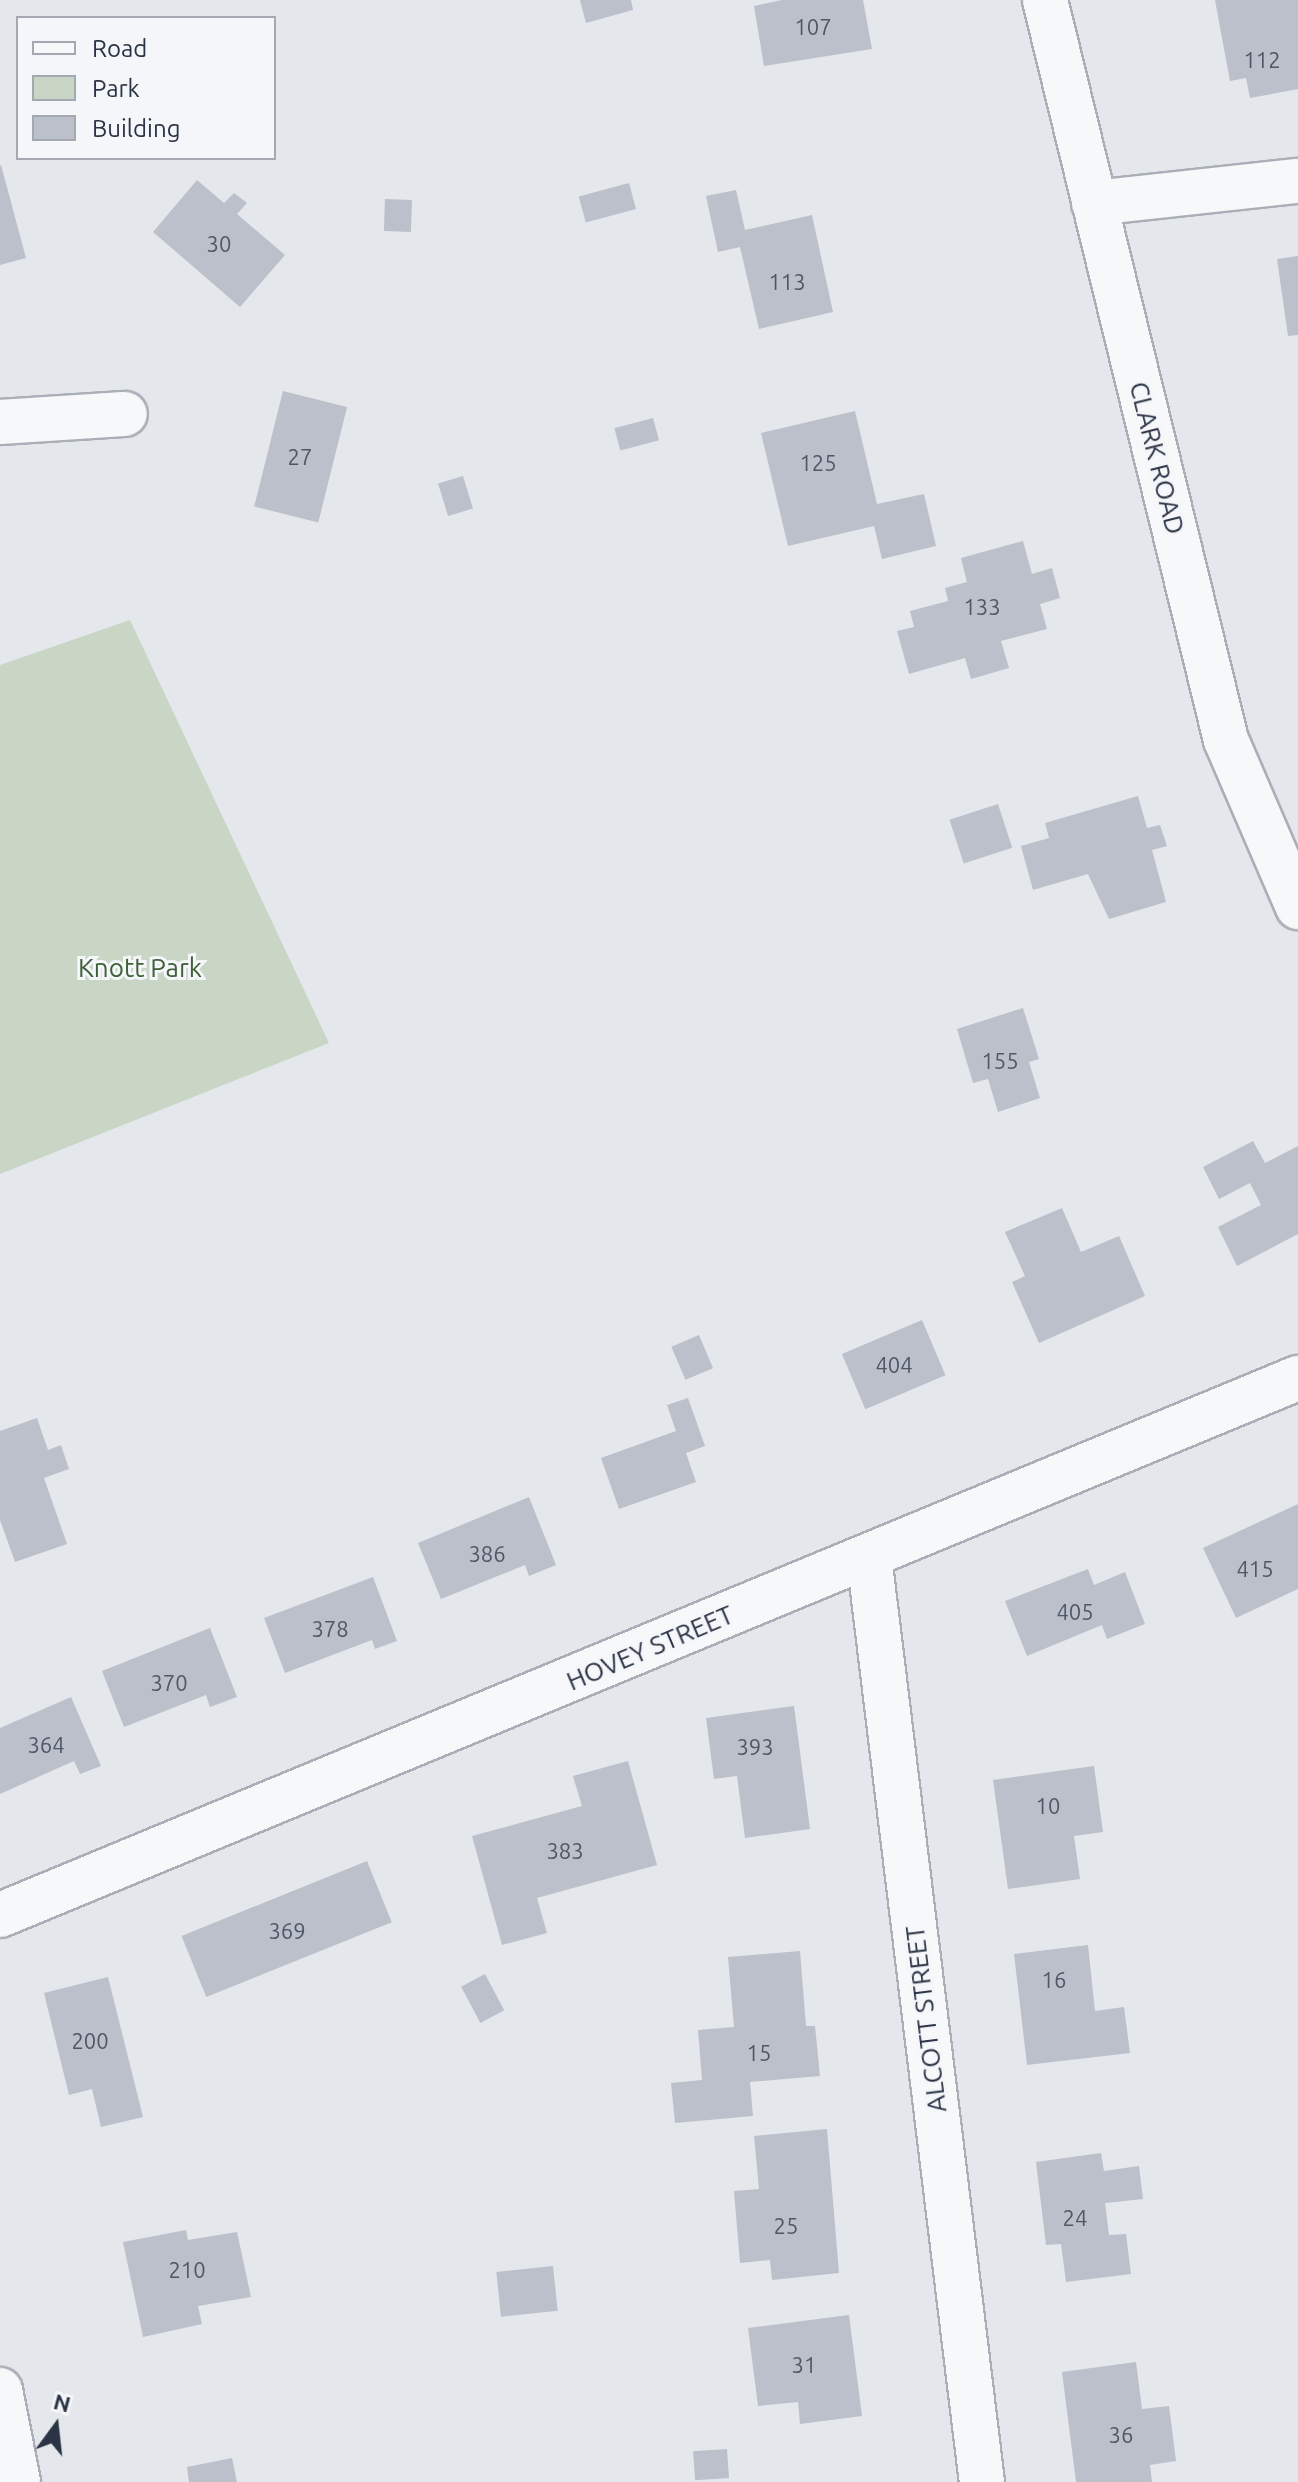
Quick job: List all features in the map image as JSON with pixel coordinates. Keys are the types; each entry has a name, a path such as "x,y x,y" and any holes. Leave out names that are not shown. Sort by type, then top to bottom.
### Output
{"street":[{"name":"CLARK ROAD","path":"1045,0 1226,740 1288,862 1298,907"},
{"path":"1094,203 1298,181"},
{"path":"0,422 125,414"},
{"name":"HOVEY STREET","path":"0,1915 1298,1378"},
{"name":"ALCOTT STREET","path":"869,1557 982,2482"},
{"path":"0,2390 18,2482"}],"green space":[{"name":"Knott Park","path":"130,620 329,1043 0,1174 0,665"}],"building":[{"path":"580,0 631,0 633,10 586,23"},
{"path":"782,0 863,0 872,49 764,66 754,6"},
{"path":"1215,0 1298,0 1298,89 1250,98 1246,78 1230,81"},
{"path":"0,166 26,258 0,265"},
{"path":"197,180 224,203 234,193 247,203 237,214 285,255 240,307 153,232"},
{"path":"629,183 636,209 586,223 579,196"},
{"path":"736,190 745,230 812,215 833,312 759,329 740,247 718,252 706,196"},
{"path":"385,199 412,200 411,232 384,231"},
{"path":"1298,256 1298,335 1288,336 1277,259"},
{"path":"283,391 347,407 318,522 254,506"},
{"path":"855,411 877,504 924,494 936,546 882,559 874,526 788,546 761,433"},
{"path":"653,418 659,440 620,451 614,428"},
{"path":"463,476 473,509 448,516 438,484"},
{"path":"1023,541 1032,574 1052,568 1060,598 1040,604 1047,629 1001,641 1009,668 971,679 965,658 909,674 897,631 914,627 910,611 948,601 945,588 967,582 961,558"},
{"path":"1138,796 1147,828 1160,825 1167,846 1152,850 1166,902 1109,919 1088,874 1033,890 1021,846 1049,838 1045,823"},
{"path":"998,804 1012,848 964,864 949,820"},
{"path":"1023,1008 1039,1059 1029,1062 1040,1098 998,1112 988,1079 973,1083 957,1029"},
{"path":"1253,1141 1265,1163 1298,1146 1298,1234 1237,1266 1218,1227 1261,1205 1250,1183 1219,1199 1203,1167"},
{"path":"1062,1208 1081,1252 1119,1236 1145,1296 1039,1343 1012,1282 1025,1276 1005,1232"},
{"path":"922,1320 945,1375 865,1409 842,1354"},
{"path":"699,1335 713,1368 685,1380 671,1347"},
{"path":"688,1398 705,1446 686,1453 696,1482 619,1509 601,1458 676,1431 667,1405"},
{"path":"37,1418 48,1450 61,1445 69,1469 44,1478 67,1544 15,1562 0,1520 0,1431"},
{"path":"529,1497 556,1565 529,1576 525,1565 441,1599 418,1543"},
{"path":"1298,1504 1298,1589 1236,1618 1203,1548"},
{"path":"1088,1569 1094,1585 1125,1572 1145,1624 1107,1639 1102,1625 1027,1656 1005,1601"},
{"path":"373,1577 397,1641 375,1649 372,1640 285,1673 264,1618"},
{"path":"210,1628 237,1697 210,1707 206,1695 124,1727 102,1671"},
{"path":"71,1697 101,1766 80,1774 74,1761 0,1794 0,1728"},
{"path":"794,1706 810,1829 745,1838 737,1776 714,1779 706,1718"},
{"path":"628,1761 657,1865 537,1898 547,1933 502,1945 472,1836 582,1806 573,1776"},
{"path":"1094,1766 1103,1832 1074,1836 1080,1879 1008,1889 993,1780"},
{"path":"367,1861 392,1922 206,1997 182,1936"},
{"path":"1088,1945 1095,2011 1124,2007 1130,2053 1027,2065 1014,1954"},
{"path":"800,1951 806,2026 815,2026 820,2076 750,2082 753,2116 675,2123 671,2083 702,2080 698,2030 734,2027 728,1957"},
{"path":"485,1974 504,2010 480,2023 461,1987"},
{"path":"108,1977 143,2117 101,2127 92,2089 69,2095 44,1993"},
{"path":"827,2129 839,2273 772,2280 770,2260 740,2263 734,2191 759,2189 754,2136"},
{"path":"1101,2153 1104,2171 1139,2166 1143,2199 1105,2203 1109,2235 1126,2234 1131,2274 1066,2282 1061,2244 1046,2245 1036,2162"},
{"path":"186,2230 188,2240 237,2232 251,2297 198,2306 202,2324 143,2337 123,2242"},
{"path":"553,2266 558,2311 501,2317 496,2272"},
{"path":"849,2315 862,2416 800,2424 798,2402 758,2406 748,2328"},
{"path":"1136,2362 1142,2409 1169,2406 1176,2461 1150,2465 1152,2482 1076,2482 1062,2372"},
{"path":"727,2449 729,2478 695,2480 693,2451"},
{"path":"232,2458 237,2482 189,2482 187,2467"}]}
